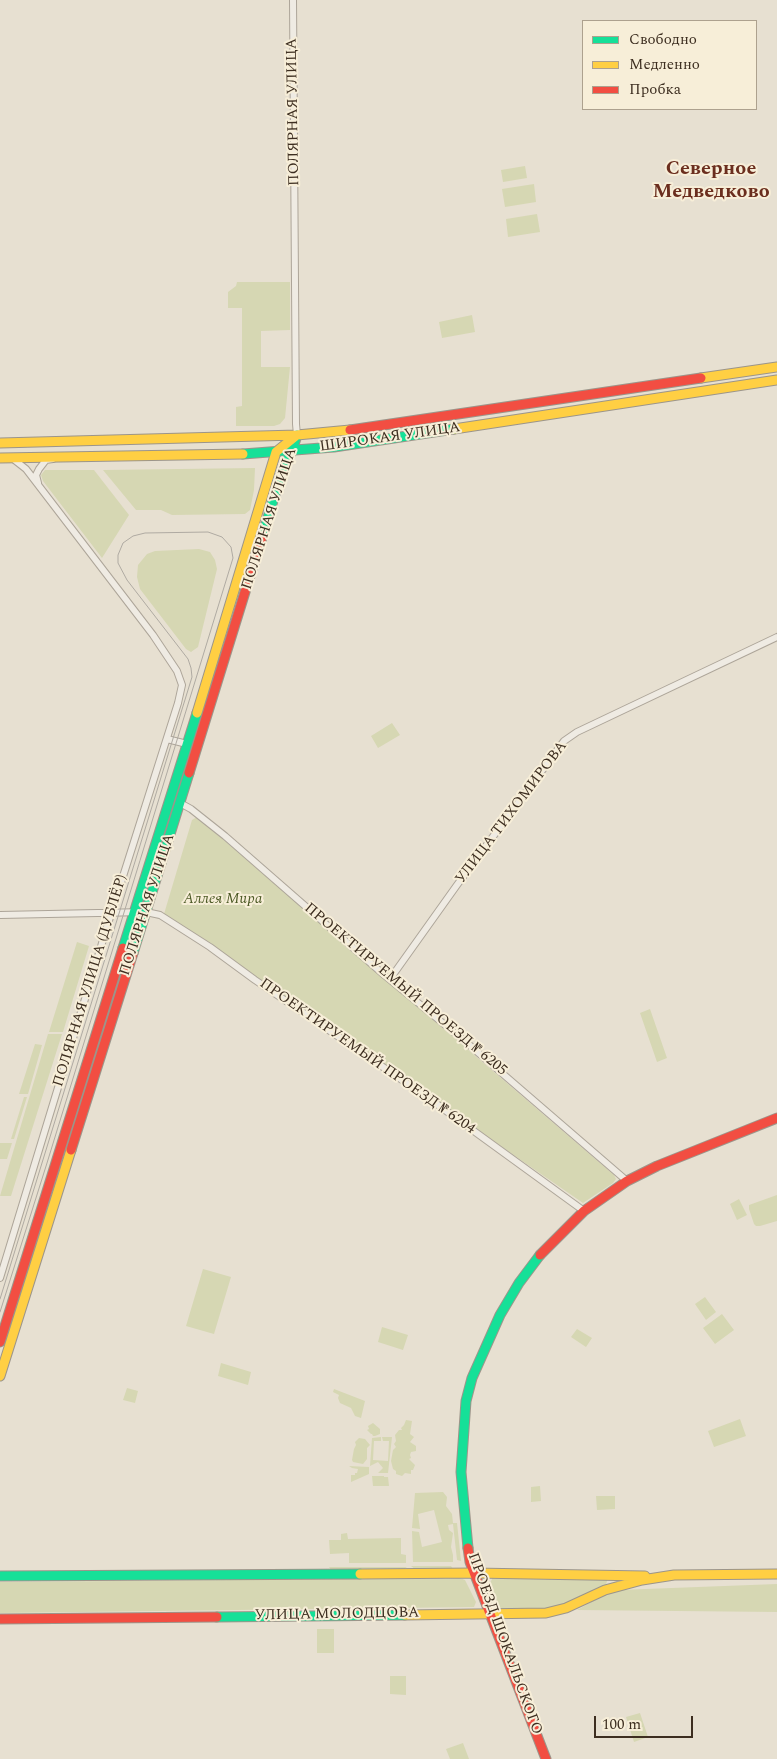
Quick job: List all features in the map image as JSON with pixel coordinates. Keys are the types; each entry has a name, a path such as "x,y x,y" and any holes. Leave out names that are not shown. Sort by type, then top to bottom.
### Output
{"main road":[{"name":"ШИРОКАЯ УЛИЦА","path":"0,443 297,435 363,429 647,388 777,367"},
{"name":"ШИРОКАЯ УЛИЦА","path":"0,458 256,454 346,446 777,380"},
{"name":"ПОЛЯРНАЯ УЛИЦА","path":"0,1376 283,468 292,451 297,435"},
{"name":"ПОЛЯРНАЯ УЛИЦА","path":"0,1342 135,913 276,452 297,435"},
{"name":"ПРОЕЗД ШОКАЛЬСКОГО","path":"546,1759 470,1562 465,1530 461,1472 465,1413 469,1389 496,1323 519,1283 540,1255 584,1211 627,1181 657,1166 777,1118"},
{"name":"УЛИЦА МОЛОДЦОВА","path":"0,1576 474,1572 667,1576 777,1574"},
{"path":"604,1575 610,1579 610,1583 605,1590"},
{"name":"УЛИЦА МОЛОДЦОВА","path":"0,1619 490,1613 505,1615 546,1613 566,1608 605,1590 627,1583 667,1576"}],"street":[{"name":"ПОЛЯРНАЯ УЛИЦА","path":"293,0 297,435"},
{"path":"686,382 682,384 680,389 683,393 688,394"},
{"path":"647,388 652,388 654,393 653,398 649,400"},
{"path":"38,484 36,475 46,460 65,457"},
{"path":"12,458 26,469 38,484"},
{"name":"ПОЛЯРНАЯ УЛИЦА (ДУБЛЁР)","path":"0,1278 182,685 177,671 153,635 38,484"},
{"name":"УЛИЦА ТИХОМИРОВА","path":"390,979 564,741 577,732 777,637"},
{"path":"167,738 187,744"},
{"name":"ПРОЕКТИРУЕМЫЙ ПРОЕЗД № 6205","path":"180,803 192,809 225,836 627,1181"},
{"path":"0,915 146,912"},
{"name":"ПРОЕКТИРУЕМЫЙ ПРОЕЗД № 6204","path":"146,912 160,915 210,947 255,980 427,1097 584,1211"}],"green space":[{"path":"525,166 527,178 503,182 501,170"},
{"path":"534,184 536,202 505,207 502,189"},
{"path":"537,214 540,232 508,237 506,219"},
{"path":"237,282 290,282 290,330 261,331 261,367 290,367 285,418 280,424 274,426 236,426 236,407 242,406 242,308 228,308 228,292 236,286"},
{"path":"472,315 475,332 442,338 439,322"},
{"path":"255,468 254,490 250,510 245,514 172,515 161,510 136,510 103,470"},
{"path":"45,470 94,470 129,515 102,558 43,481 41,475"},
{"path":"199,549 210,552 215,560 217,569 198,647 191,652 186,649 140,589 137,577 138,565 147,554 155,551"},
{"path":"392,723 400,735 378,748 371,736"},
{"name":"Аллея Мира","path":"197,817 614,1175 616,1179 613,1183 583,1203 164,914 192,820"},
{"path":"77,942 89,946 63,1032 49,1032"},
{"path":"650,1009 667,1058 657,1062 640,1013"},
{"path":"48,1034 62,1034 11,1196 0,1196"},
{"path":"35,1044 42,1045 28,1094 19,1094"},
{"path":"24,1097 27,1097 14,1139 11,1139"},
{"path":"0,1143 12,1143 7,1159 0,1159"},
{"path":"777,1195 777,1221 756,1226 749,1205"},
{"path":"739,1199 747,1215 737,1220 730,1204"},
{"path":"203,1269 231,1277 214,1334 186,1326"},
{"path":"705,1297 716,1312 706,1320 695,1304"},
{"path":"722,1314 734,1330 715,1344 703,1328"},
{"path":"382,1327 408,1335 403,1350 378,1342"},
{"path":"577,1329 592,1338 586,1347 571,1337"},
{"path":"221,1363 251,1372 248,1385 218,1376"},
{"path":"127,1388 138,1391 135,1403 123,1400"},
{"path":"334,1389 365,1401 361,1418 355,1416 351,1408 340,1403 339,1395 333,1392"},
{"path":"740,1419 746,1436 714,1447 708,1431"},
{"path":"406,1420 412,1421 410,1434 414,1437 410,1442 416,1446 416,1451 411,1452 411,1458 409,1459 415,1465 413,1470 411,1470 411,1474 405,1473 402,1476 396,1474 391,1461 393,1450 396,1447 394,1444 396,1441 395,1435 399,1430 402,1430 401,1428"},
{"path":"373,1423 380,1429 380,1434 375,1436 367,1430 369,1429 368,1426"},
{"path":"381,1437 381,1441 374,1441 373,1460 388,1461 389,1441 383,1441 382,1437 392,1437 388,1473 378,1473 383,1468 378,1462 370,1466 372,1438"},
{"path":"359,1438 365,1439 370,1445 367,1448 367,1459 363,1464 353,1462 352,1460 355,1442"},
{"path":"349,1466 369,1467 369,1474 351,1482 351,1475 355,1475 358,1469"},
{"path":"372,1476 388,1477 389,1486 373,1486"},
{"path":"540,1486 541,1501 531,1502 531,1487"},
{"path":"443,1492 447,1497 446,1506 452,1514 453,1523 457,1523 461,1561 457,1560 453,1524 448,1525 449,1530 453,1533 451,1547 453,1562 413,1562 412,1531 419,1532 422,1547 442,1542 434,1510 418,1514 420,1529 412,1528 415,1493"},
{"path":"596,1496 615,1496 615,1509 597,1510"},
{"path":"347,1533 348,1539 401,1538 401,1554 406,1555 406,1563 349,1563 349,1553 330,1554 329,1540 341,1540 341,1534"},
{"path":"411,1566 451,1566 454,1570 416,1570"},
{"path":"329,1567 407,1567 404,1569 331,1570"},
{"path":"493,1577 607,1579 607,1581 606,1585 565,1604 547,1609 499,1609 494,1602 489,1585"},
{"path":"460,1578 465,1580 476,1602 474,1607 0,1613 0,1582"},
{"path":"777,1584 777,1612 577,1610 611,1591"},
{"path":"317,1629 334,1629 334,1653 317,1653"},
{"path":"390,1676 406,1676 406,1695 390,1694"},
{"path":"640,1713 648,1737 634,1742 626,1717"},
{"path":"463,1743 469,1759 450,1759 446,1749"}],"tram line":[{"path":"0,1299 192,677 188,659 127,580 118,563 118,555 123,543 133,536 145,533 208,532 222,537 231,547 233,558 0,1312"}],"traffic: fast":[{"path":"243,454 334,447 454,429"},
{"path":"262,537 283,468 292,451 297,435"},
{"path":"123,948 197,713"},
{"path":"133,953 189,773"},
{"path":"468,1548 461,1472 466,1401 472,1378 500,1315 519,1283 540,1255"},
{"path":"0,1576 360,1574"},
{"path":"217,1617 405,1615"}],"traffic: slow":[{"path":"701,378 777,367"},
{"path":"454,429 777,380"},
{"path":"0,443 297,435 350,430"},
{"path":"197,713 276,452 297,435"},
{"path":"0,458 243,454"},
{"path":"0,1376 71,1150"},
{"path":"360,1574 474,1573 645,1576"},
{"path":"405,1615 546,1613 566,1608 605,1590 642,1580 674,1575 777,1574"}],"traffic: jam":[{"path":"350,430 701,378"},
{"path":"189,773 262,537"},
{"path":"0,1342 123,948"},
{"path":"71,1150 133,953"},
{"path":"540,1255 584,1211 627,1181 657,1166 777,1118"},
{"path":"468,1548 470,1562 546,1759"},
{"path":"0,1619 217,1617"}],"district":[{"name":"Северное Медведково","path":"711,182"}]}
